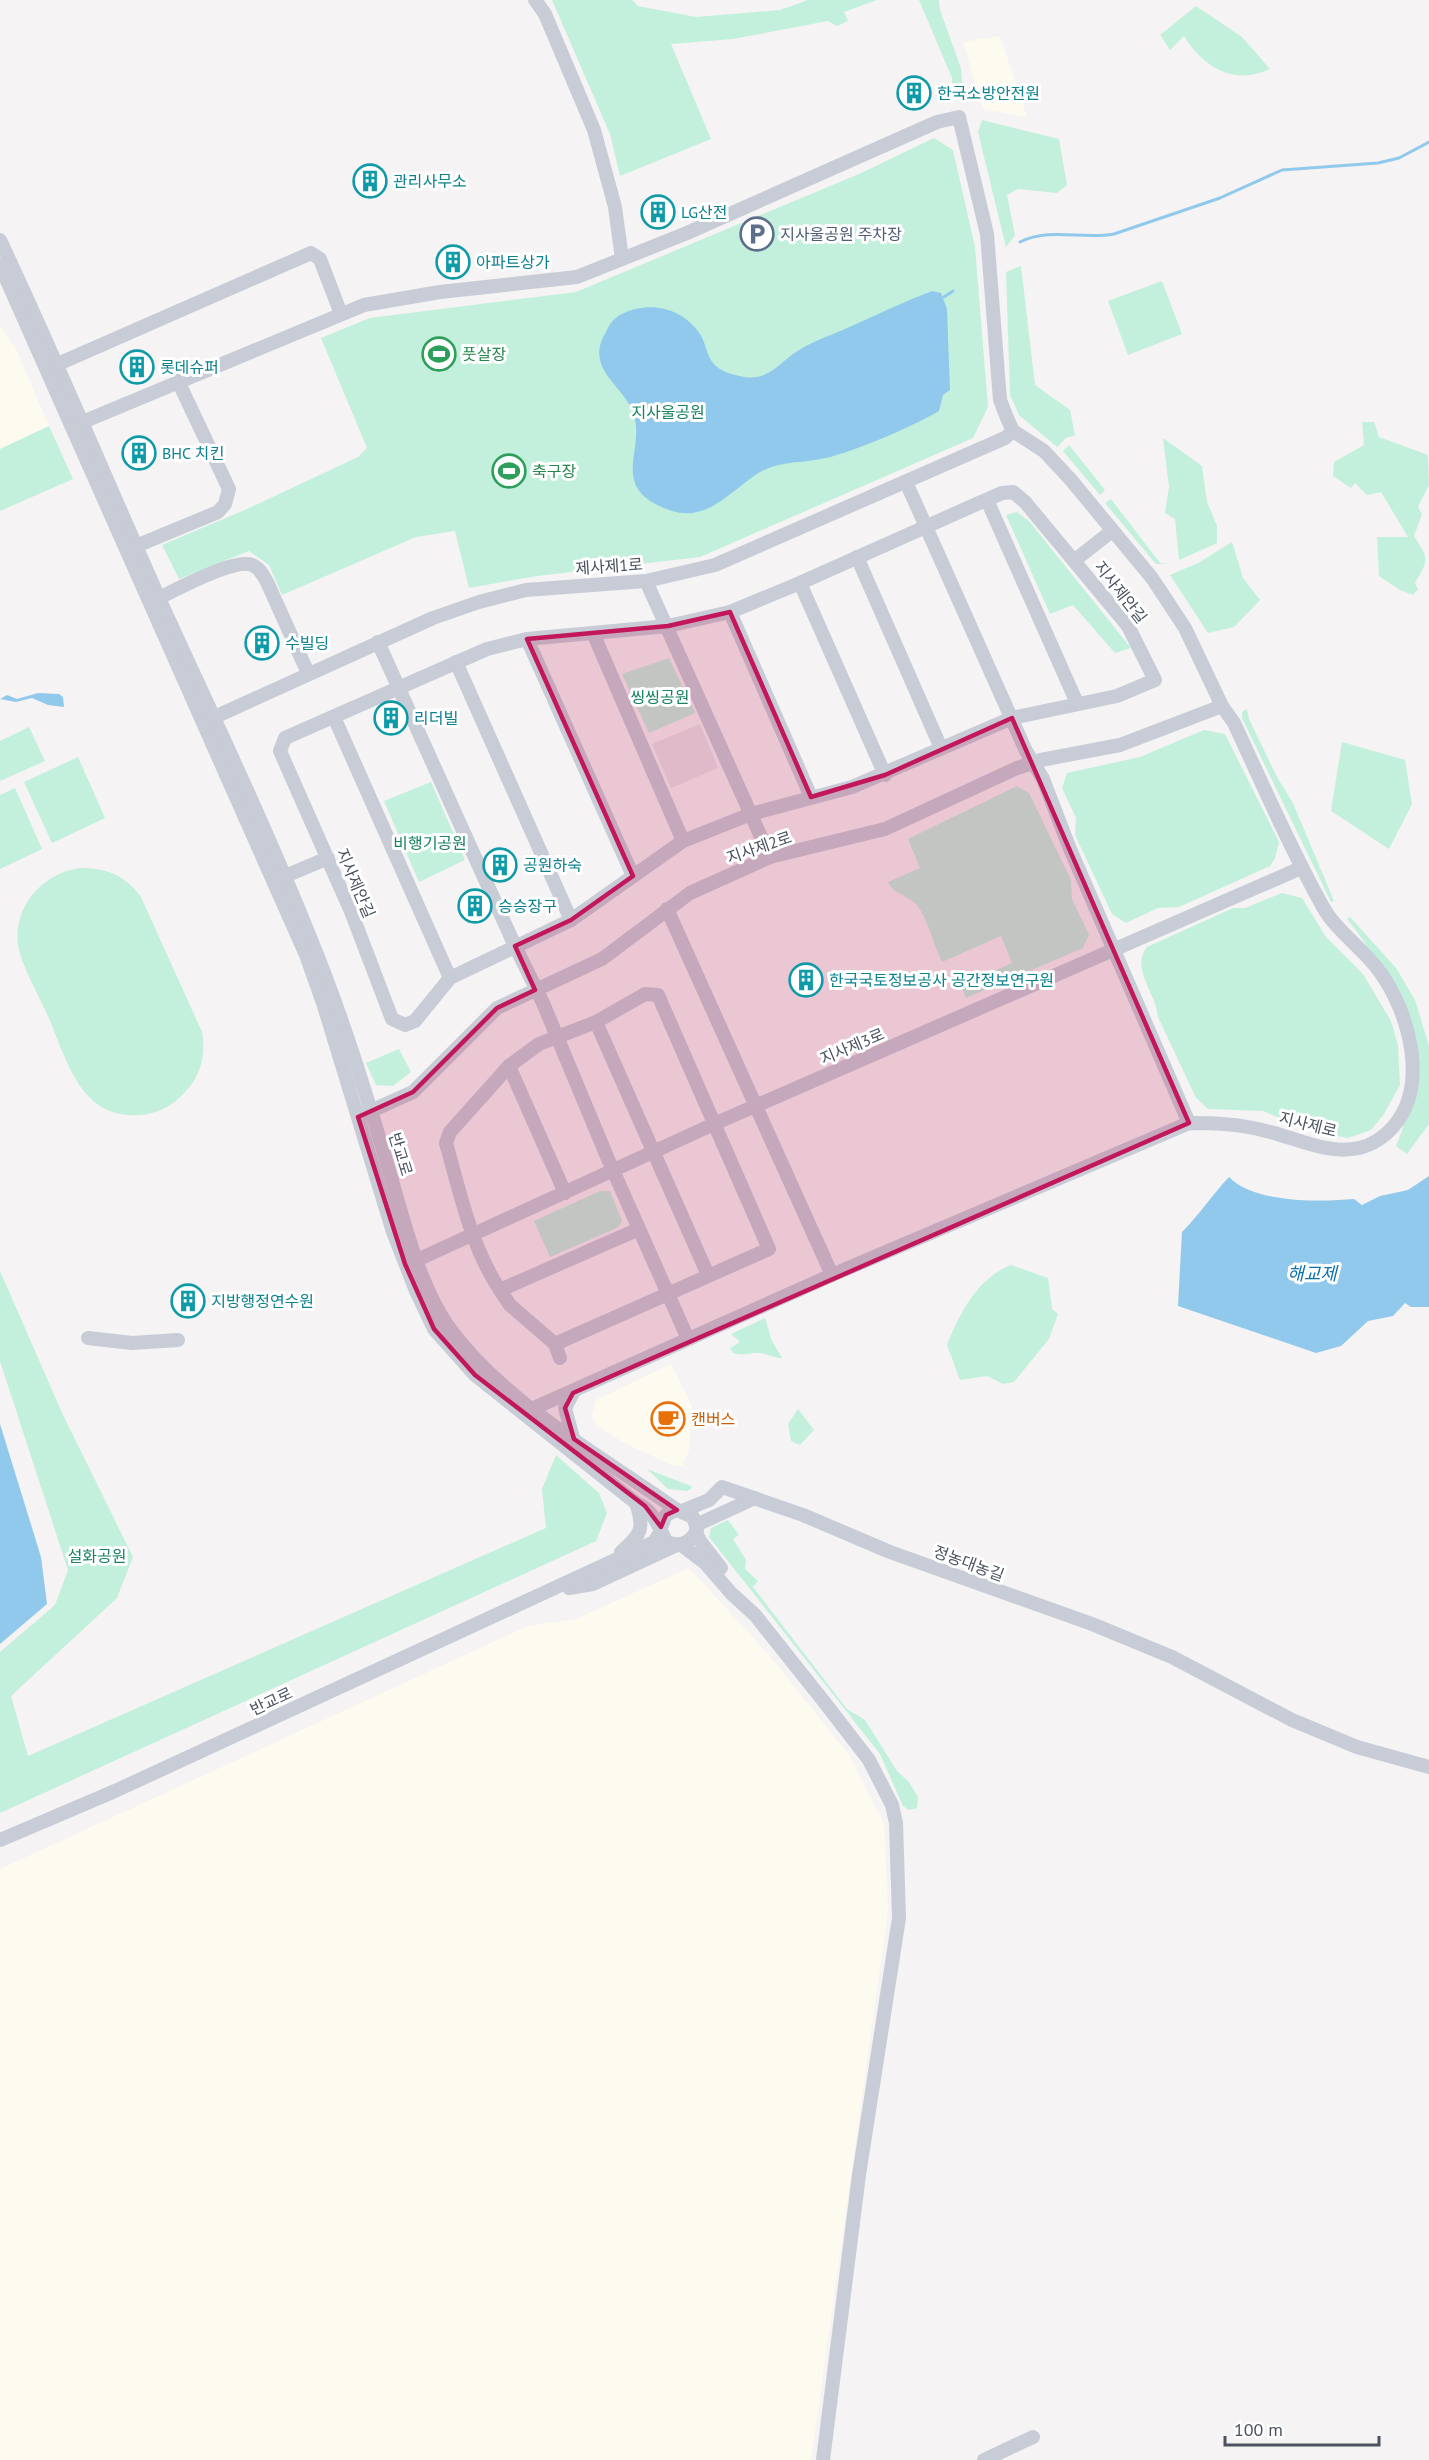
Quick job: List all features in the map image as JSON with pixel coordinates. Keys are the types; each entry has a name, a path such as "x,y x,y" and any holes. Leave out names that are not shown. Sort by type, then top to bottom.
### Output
{"street":[{"path":"535,0 545,14 594,130 615,207 622,259"},
{"path":"78,424 341,314 389,300 577,277 938,122 960,117 987,234 1000,400 1013,431"},
{"path":"0,240 58,364 78,424 209,719"},
{"path":"58,364 311,253 320,259 341,314"},
{"path":"0,265 136,546 209,719"},
{"path":"136,546 218,512 225,504 229,489 178,381"},
{"name":"제사제1로","path":"209,719 433,618 526,590 646,581 691,572 735,558 1005,438 1013,431"},
{"name":"지사제로","path":"534,1408 573,1393 832,1275 1189,1123 1231,1123 1326,1149 1343,1150 1361,1148 1384,1137 1403,1118 1412,1097 1413,1052 1391,990 1380,971 1326,913 1301,868 1234,723 1222,706 1185,628 1167,598 1044,451 1013,431"},
{"path":"906,482 1032,763 1043,779 1189,1123"},
{"name":"지사제안길","path":"1013,492 1025,502 1128,626 1155,680 1117,696 1012,718 885,775 845,790 751,814 683,841 571,920 450,978 415,1021 405,1025 392,1019 328,858 280,751 285,738 487,649 527,639 668,626 730,612 987,500 1002,493 1013,492"},
{"path":"987,500 1077,704"},
{"path":"1075,560 1112,531"},
{"path":"857,557 941,748"},
{"path":"159,597 237,564 253,565 267,582 308,673"},
{"path":"646,581 770,857"},
{"path":"800,583 885,775"},
{"path":"730,612 811,797"},
{"path":"593,633 683,841"},
{"path":"527,639 633,876"},
{"path":"378,642 535,990 543,1003 613,1171 688,1340"},
{"path":"456,662 571,920"},
{"name":"지사제2로","path":"364,1114 413,1092 497,1008 602,959 690,893 770,857 885,829 1032,763 1120,745 1222,706"},
{"path":"334,717 450,978"},
{"name":"반교로","path":"0,1840 555,1590 654,1542 661,1529 645,1506 636,1503 475,1375 434,1329 405,1264 328,983 283,877 209,719"},
{"name":"반교로","path":"209,719 306,955 417,1260 447,1325 488,1371 534,1408 574,1439 680,1511"},
{"path":"283,877 328,858"},
{"name":"지사제3로","path":"417,1260 714,1124 1301,868"},
{"path":"667,909 832,1275"},
{"path":"555,1344 769,1249 658,995 645,994 596,1022 539,1044 509,1066 450,1132 446,1143 484,1264 510,1305 555,1344 560,1358"},
{"path":"596,1022 708,1275"},
{"path":"509,1066 565,1193"},
{"path":"500,1290 639,1229"},
{"path":"88,1338 132,1343 178,1340"},
{"path":"573,1393 565,1408 574,1439"},
{"path":"727,1488 710,1500 666,1515 661,1529 666,1541 679,1544 705,1563 731,1593 755,1615 868,1760 892,1805 898,1843 899,1918 859,2175 823,2460"},
{"path":"723,1510 727,1488"},
{"name":"정농대농길","path":"727,1488 890,1552 1092,1624 1172,1657 1292,1720 1357,1747 1429,1767"},
{"path":"679,1544 690,1540 696,1528 723,1510 755,1498"},
{"path":"614,1560 638,1537 641,1529 636,1503"},
{"path":"680,1511 693,1517 700,1541 754,1609 755,1615"},
{"name":"반교로","path":"555,1590 593,1584 679,1544"},
{"path":"984,2460 1033,2437"}],"highlighted area":[{"path":"730,612 811,797 885,775 1012,718 1189,1123 573,1393 565,1408 574,1439 677,1510 666,1515 661,1527 645,1506 475,1375 434,1329 405,1264 358,1117 413,1092 497,1008 535,990 515,946 571,920 633,876 527,639 668,626"}],"shaded area":[{"path":"1000,36 1027,117 984,109 978,93 963,42"},
{"path":"0,325 16,349 49,426 0,449"},
{"path":"700,724 718,768 671,788 652,744"},
{"path":"671,1364 692,1406 689,1451 682,1466 674,1466 622,1442 596,1424 592,1416 596,1400"},
{"path":"689,1568 769,1655 849,1755 884,1824 888,1911 811,2460 0,2460 0,1869 528,1626 576,1619"}],"green space":[{"path":"552,0 632,0 638,6 696,17 780,10 808,0 877,0 844,12 848,21 837,26 828,21 733,39 671,44 711,139 620,176 610,134"},
{"path":"919,0 939,0 940,10 961,68 963,97 952,94 952,78"},
{"path":"1196,6 1242,37 1270,69 1257,74 1244,75 1221,70 1200,57 1184,36 1170,50 1160,35"},
{"path":"982,120 1059,139 1067,185 1057,193 1018,189 1007,195 1015,235 1006,247 978,132"},
{"name":"지사울공원","path":"934,138 953,150 975,247 988,407 973,438 700,557 537,576 469,588 455,531 416,537 282,595 269,565 249,551 179,579 162,545 247,509 358,457 367,448 321,338 370,318 576,292 859,174"},
{"path":"1021,266 1035,385 1070,410 1075,435 1066,438 1057,447 1019,415 1010,395 1006,272"},
{"path":"1162,281 1182,334 1128,355 1108,301"},
{"path":"1362,422 1374,422 1379,437 1428,455 1429,485 1418,507 1422,514 1414,536 1425,555 1425,564 1415,583 1418,589 1413,595 1400,590 1379,576 1377,537 1408,537 1381,492 1367,495 1355,483 1351,488 1333,476 1334,462 1364,445"},
{"path":"49,426 73,479 0,511 0,449"},
{"path":"1163,438 1202,466 1207,502 1217,526 1217,543 1179,560 1175,519 1165,513 1169,487"},
{"path":"1069,445 1105,490 1100,495 1063,451"},
{"path":"1111,499 1160,563 1168,564 1156,564 1105,503"},
{"path":"1017,512 1029,521 1131,648 1115,653 1073,605 1050,614 1006,515"},
{"path":"1232,542 1243,578 1260,600 1234,627 1208,633 1170,575 1198,563"},
{"name":"씽씽공원","path":"669,658 695,713 649,733 622,674"},
{"path":"1247,709 1249,719 1277,777 1293,803 1334,901 1331,902 1242,718 1242,712"},
{"path":"29,727 45,761 0,781 0,741"},
{"path":"1204,730 1225,734 1279,842 1275,858 1270,866 1179,907 1158,908 1126,923 1112,914 1075,835 1076,818 1062,788 1067,773 1140,757"},
{"path":"1342,742 1405,760 1412,804 1389,849 1331,811"},
{"path":"78,757 105,818 52,843 24,782"},
{"name":"비행기공원","path":"431,782 465,860 419,882 384,801"},
{"path":"1017,786 1029,793 1071,880 1072,899 1089,935 1083,948 966,998 961,986 1012,963 1001,936 942,962 928,925 917,905 893,889 888,882 920,868 908,839"},
{"path":"15,788 42,849 0,869 0,795"},
{"path":"80,868 99,869 115,874 129,883 141,897 202,1032 202,1059 197,1076 176,1101 156,1112 139,1115 119,1114 89,1097 78,1084 70,1068 20,952 18,931 20,917 33,894 54,877"},
{"path":"1282,893 1302,898 1326,937 1363,974 1391,1021 1398,1045 1400,1085 1384,1114 1371,1130 1348,1138 1314,1132 1263,1111 1208,1109 1196,1098 1158,1017 1142,972 1141,963 1147,947 1233,908 1245,908"},
{"path":"1350,917 1396,968 1415,1000 1429,1046 1429,1124 1407,1154 1396,1146 1405,1118 1409,1088 1408,1058 1403,1028 1394,998 1381,970 1347,919"},
{"path":"399,1049 411,1072 393,1086 376,1085 366,1063"},
{"path":"600,1191 610,1191 622,1221 619,1227 550,1257 534,1221"},
{"path":"1011,1265 1048,1278 1052,1309 1058,1314 1049,1339 1014,1382 1003,1384 987,1376 960,1380 947,1345 952,1333 964,1309 980,1287 989,1278"},
{"name":"설화공원","path":"0,1271 63,1415 133,1557 117,1598 11,1696 28,1756 546,1528 542,1489 556,1455 599,1493 607,1513 596,1541 0,1813 0,1652 55,1605 68,1570 0,1361"},
{"path":"765,1318 772,1341 782,1358 761,1353 733,1353 730,1348 740,1342 731,1334"},
{"path":"798,1409 814,1430 800,1445 791,1441 788,1424"},
{"path":"647,1469 692,1488 687,1491 668,1489"},
{"path":"728,1520 739,1535 733,1539 746,1560 745,1569 758,1581 753,1587 847,1709 865,1720 897,1771 909,1782 918,1797 917,1808 909,1810 903,1806 880,1754 709,1537 711,1528"}],"water":[{"path":"932,291 941,293 947,309 950,390 943,395 939,411 899,431 852,450 826,458 767,468 707,509 683,513 669,510 650,501 639,491 634,480 633,468 636,442 634,415 623,395 602,367 599,357 600,345 606,332 618,317 631,310 653,307 674,312 693,325 700,334 716,366 732,374 753,378 767,374 813,342"},
{"path":"38,693 59,694 63,697 64,707 48,705 32,698 16,702 0,699 7,695 17,699"},
{"name":"해교제","path":"1429,1176 1429,1307 1411,1307 1405,1303 1393,1316 1368,1321 1341,1346 1316,1353 1178,1306 1182,1232 1229,1177 1240,1186 1270,1196 1306,1200 1354,1199 1362,1205 1380,1196 1408,1190"},
{"path":"0,1424 41,1557 47,1604 0,1644"}],"waterway":[{"path":"1020,242 1043,235 1114,234 1220,198 1282,170 1378,163 1399,158 1429,142"},
{"path":"944,297 953,291"}],"place":[{"name":"한국소방안전원","path":"914,93"},
{"name":"관리사무소","path":"370,181"},
{"name":"LG산전","path":"658,212"},
{"name":"지사울공원 주차장","path":"757,234"},
{"name":"아파트상가","path":"453,262"},
{"name":"풋살장","path":"439,354"},
{"name":"롯데슈퍼","path":"137,367"},
{"name":"BHC 치킨","path":"139,453"},
{"name":"축구장","path":"509,471"},
{"name":"수빌딩","path":"262,643"},
{"name":"리더빌","path":"391,718"},
{"name":"공원하숙","path":"500,865"},
{"name":"승승장구","path":"475,906"},
{"name":"한국국토정보공사 공간정보연구원","path":"806,980"},
{"name":"지방행정연수원","path":"188,1301"},
{"name":"캔버스","path":"668,1419"}]}
